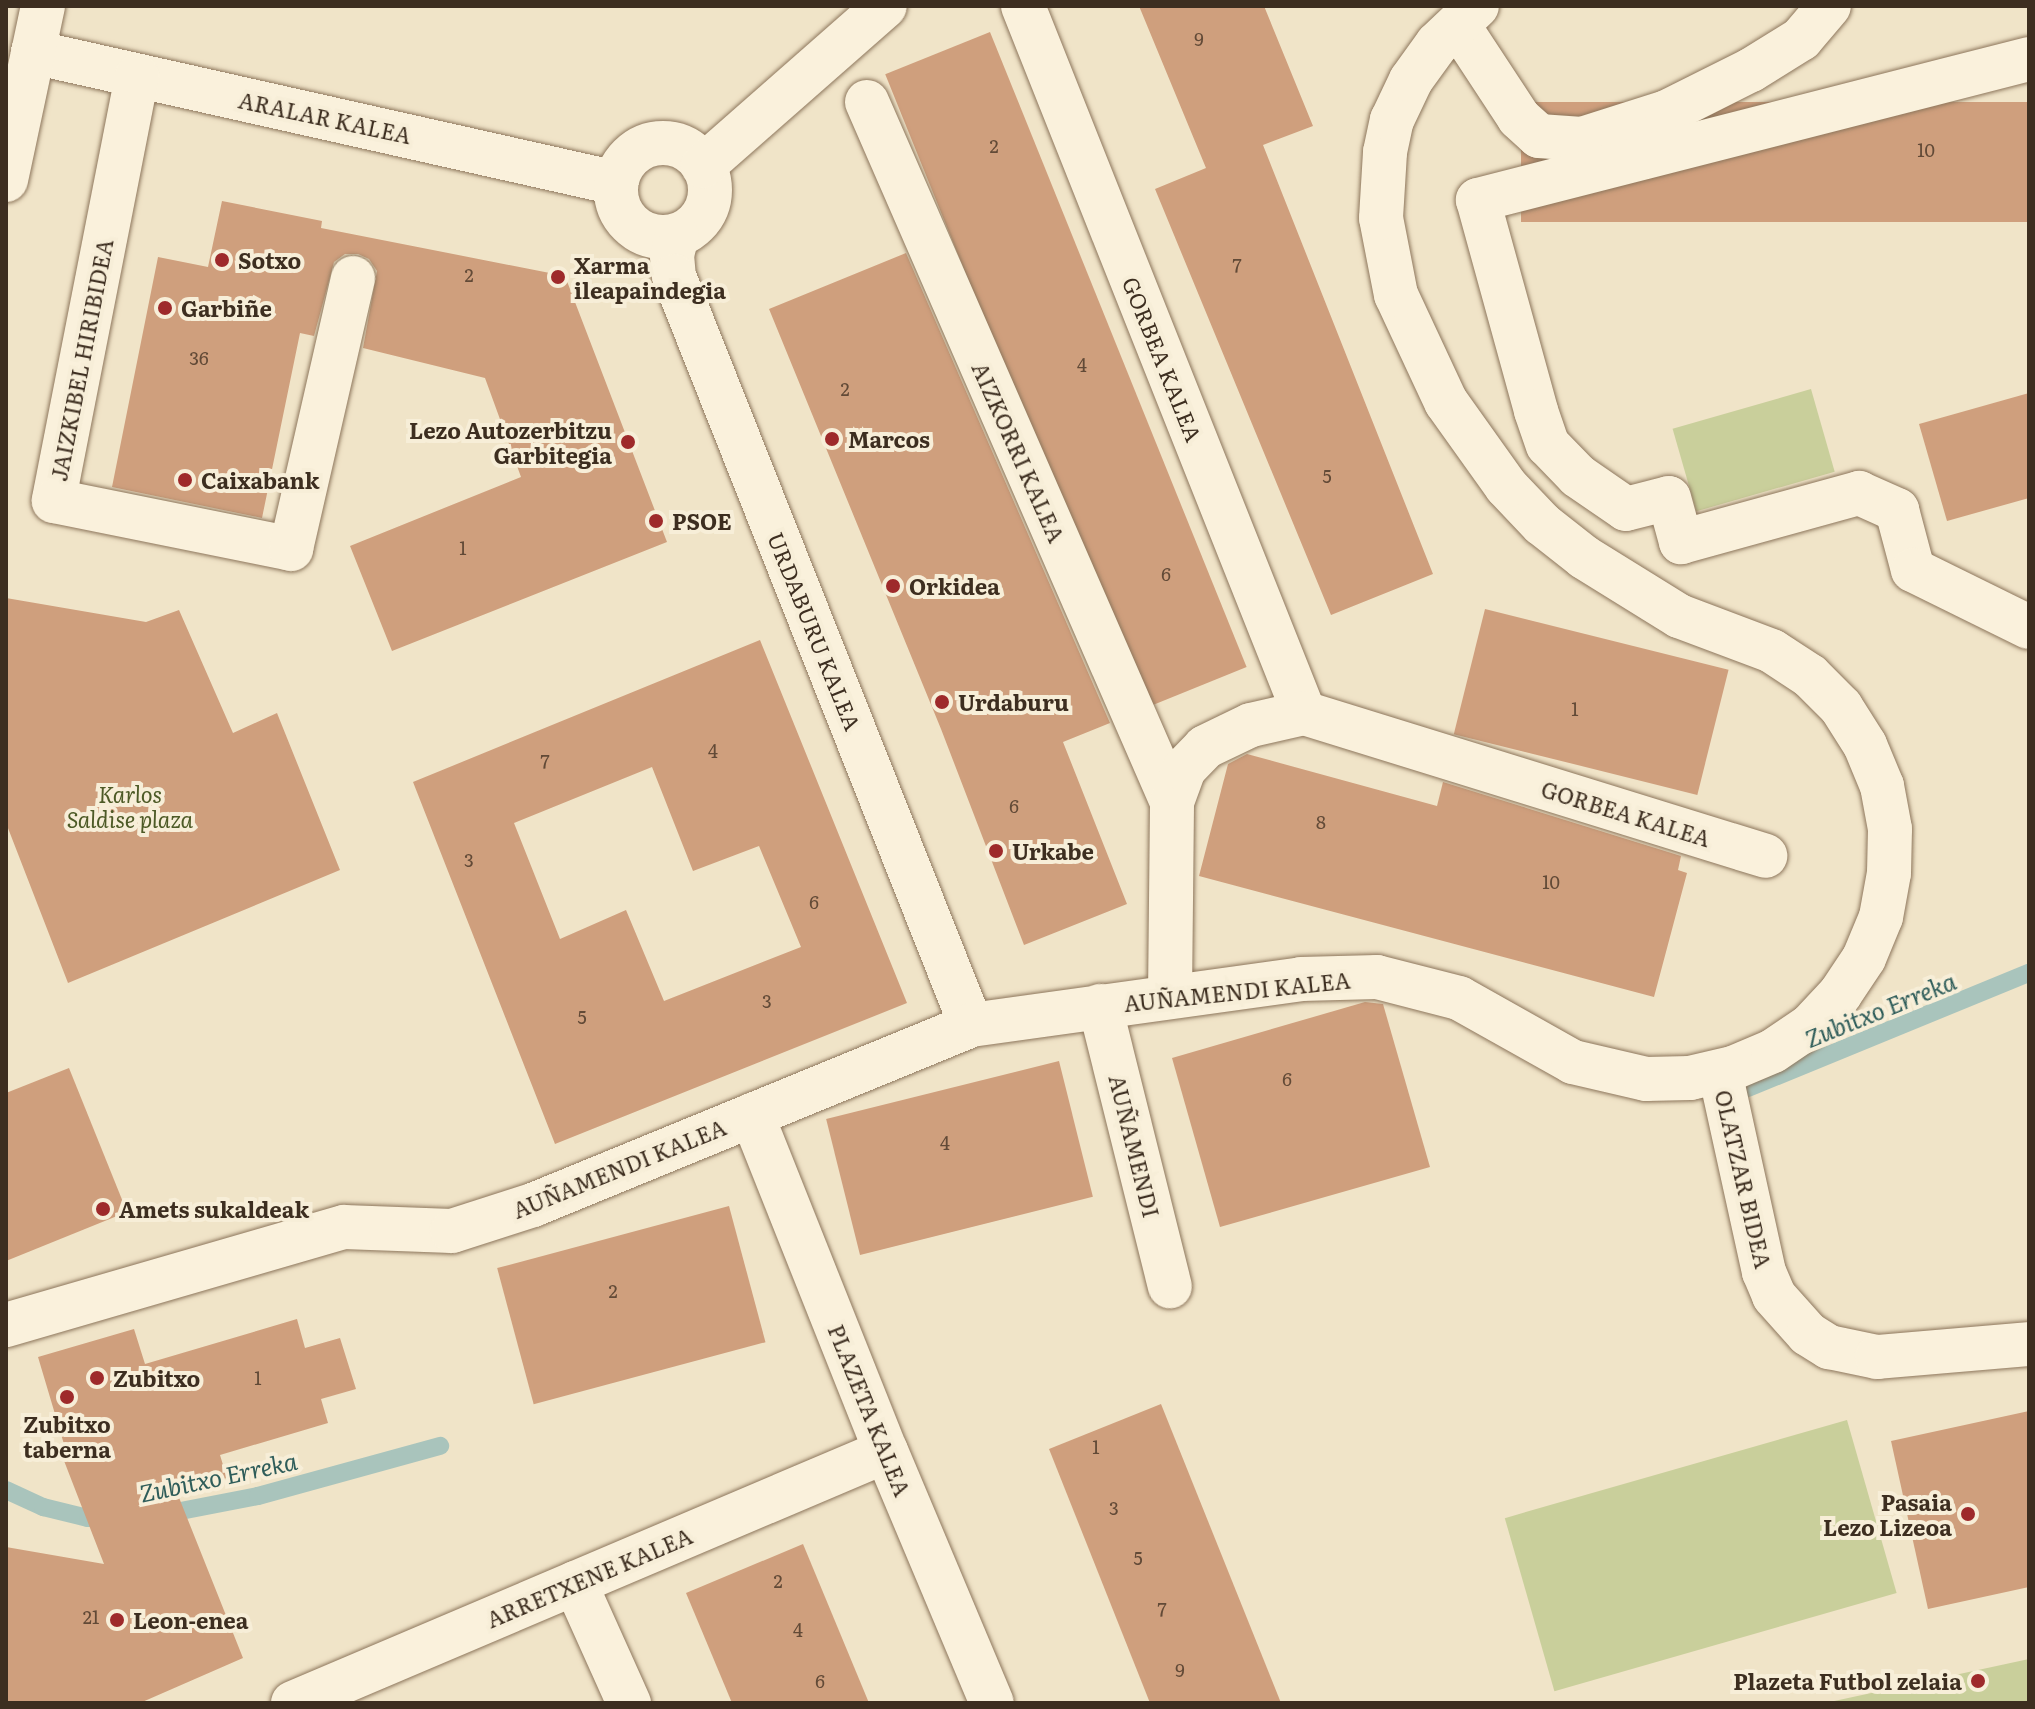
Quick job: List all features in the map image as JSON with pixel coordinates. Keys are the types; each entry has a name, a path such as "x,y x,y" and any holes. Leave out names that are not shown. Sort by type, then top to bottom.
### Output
{"street":[{"path":"6,180 43,6"},
{"path":"703,166 885,6"},
{"name":"GORBEA KALEA","path":"1023,6 1304,713"},
{"path":"1468,15 1519,118 1539,136 1582,139 1667,112 1751,70 1801,39 1829,6"},
{"name":"AUÑAMENDI KALEA","path":"6,1325 344,1227 452,1231 533,1205 971,1025 1301,979 1377,977 1459,998 1500,1019 1538,1045 1602,1071 1646,1079 1690,1078 1720,1072 1773,1051 1810,1026 1840,994 1864,958 1881,917 1889,873 1890,829 1882,786 1865,745 1841,707 1810,676 1772,651 1679,616 1584,557 1542,524 1474,445 1446,402 1402,309 1386,259 1382,183 1392,120 1411,80 1437,44 1468,15"},
{"name":"ARALAR KALEA","path":"33,52 616,183"},
{"path":"2029,59 1478,200 1548,445 1578,476 1626,509 1669,498 1681,542 1859,493 1897,510 1913,570 2029,627"},
{"name":"JAIZKIBEL HIRIBIDEA","path":"137,76 54,501 291,549 353,278"},
{"name":"AIZKORRI KALEA","path":"867,102 1172,802"},
{"path":"654,144 678,146 693,153 703,166 709,179 707,207 700,220 677,236 646,235 631,226 616,199 616,183 621,168 632,154 654,144"},
{"name":"URDABURU KALEA","path":"677,236 672,255 674,276 971,1025"},
{"name":"GORBEA KALEA","path":"1170,996 1172,802 1184,769 1205,747 1251,725 1304,713 1765,856"},
{"name":"AUÑAMENDI","path":"1100,1006 1170,1286"},
{"name":"OLATZAR BIDEA","path":"1720,1072 1764,1272 1774,1296 1788,1317 1829,1347 1877,1357 2029,1344"},
{"name":"PLAZETA KALEA","path":"752,1115 886,1451 992,1703"},
{"name":"ARRETXENE KALEA","path":"293,1703 886,1451"},
{"path":"575,1583 629,1703"}],"green space":[{"path":"1811,389 1835,472 1696,511 1673,429"},
{"path":"1847,1420 1897,1593 1554,1691 1505,1518"},
{"name":"Plazeta Futbol zelaia","path":"2029,1659 2029,1703 1825,1703"}],"building":[{"path":"1139,6 1264,6 1313,126 1263,145 1433,574 1331,615 1155,189 1206,168"},
{"path":"990,32 1247,667 1142,709 885,74"},
{"path":"1521,102 2029,102 2029,222 1521,222"},
{"path":"222,201 322,221 321,228 565,276 667,542 392,651 350,546 521,477 485,378 363,348 377,271 369,259 358,254 345,254 334,262 314,336 300,333 262,518 112,487 158,257 208,267"},
{"path":"906,253 1110,723 1063,742 1127,904 1024,945 941,729 769,309"},
{"path":"2029,393 2029,498 1947,521 1919,424"},
{"name":"Karlos Saldise plaza","path":"6,598 146,622 179,610 233,733 277,713 340,870 68,983 6,823"},
{"path":"1485,609 1729,670 1697,795 1454,734"},
{"path":"760,640 907,1003 555,1144 413,782","holes":["652,767 693,871 759,846 801,947 664,1001 626,910 560,939 514,823"]},
{"path":"1247,754 1437,806 1443,782 1681,856 1678,870 1687,873 1654,997 1199,876 1228,764"},
{"path":"1365,1002 1383,1004 1430,1167 1220,1227 1172,1058"},
{"path":"1059,1061 1093,1197 860,1255 826,1119"},
{"path":"69,1068 127,1212 6,1261 6,1093"},
{"path":"729,1206 765,1342 534,1404 497,1268"},
{"path":"297,1319 305,1348 340,1338 356,1389 321,1399 328,1423 220,1455 227,1478 176,1490 243,1658 140,1703 6,1703 6,1547 104,1564 61,1453 66,1451 38,1357 134,1329 145,1364"},
{"path":"1161,1404 1281,1703 1150,1703 1049,1449"},
{"name":"Pasaia Lezo Lizeoa","path":"2029,1411 2029,1587 1928,1609 1891,1441"},
{"path":"803,1544 869,1703 732,1703 686,1593"}],"waterway":[{"name":"Zubitxo Erreka","path":"1748,1088 2029,973"},
{"name":"Zubitxo Erreka","path":"160,1515 258,1496 440,1446"},
{"name":"Zubitxo Erreka","path":"6,1490 43,1507 88,1518 110,1518"}],"place":[{"name":"Sotxo","path":"222,260"},
{"name":"Xarma ileapaindegia","path":"558,277"},
{"name":"Garbiñe","path":"165,308"},
{"name":"Marcos","path":"832,439"},
{"name":"Lezo Autozerbitzu Garbitegia","path":"628,442"},
{"name":"Caixabank","path":"185,480"},
{"name":"PSOE","path":"656,521"},
{"name":"Orkidea","path":"893,586"},
{"name":"Urdaburu","path":"942,702"},
{"name":"Urkabe","path":"996,851"},
{"name":"Amets sukaldeak","path":"103,1209"},
{"name":"Zubitxo","path":"97,1378"},
{"name":"Zubitxo taberna","path":"67,1397"},
{"name":"Pasaia Lezo Lizeoa","path":"1968,1514"},
{"name":"Leon-enea","path":"117,1620"},
{"name":"Plazeta Futbol zelaia","path":"1978,1681"}]}
